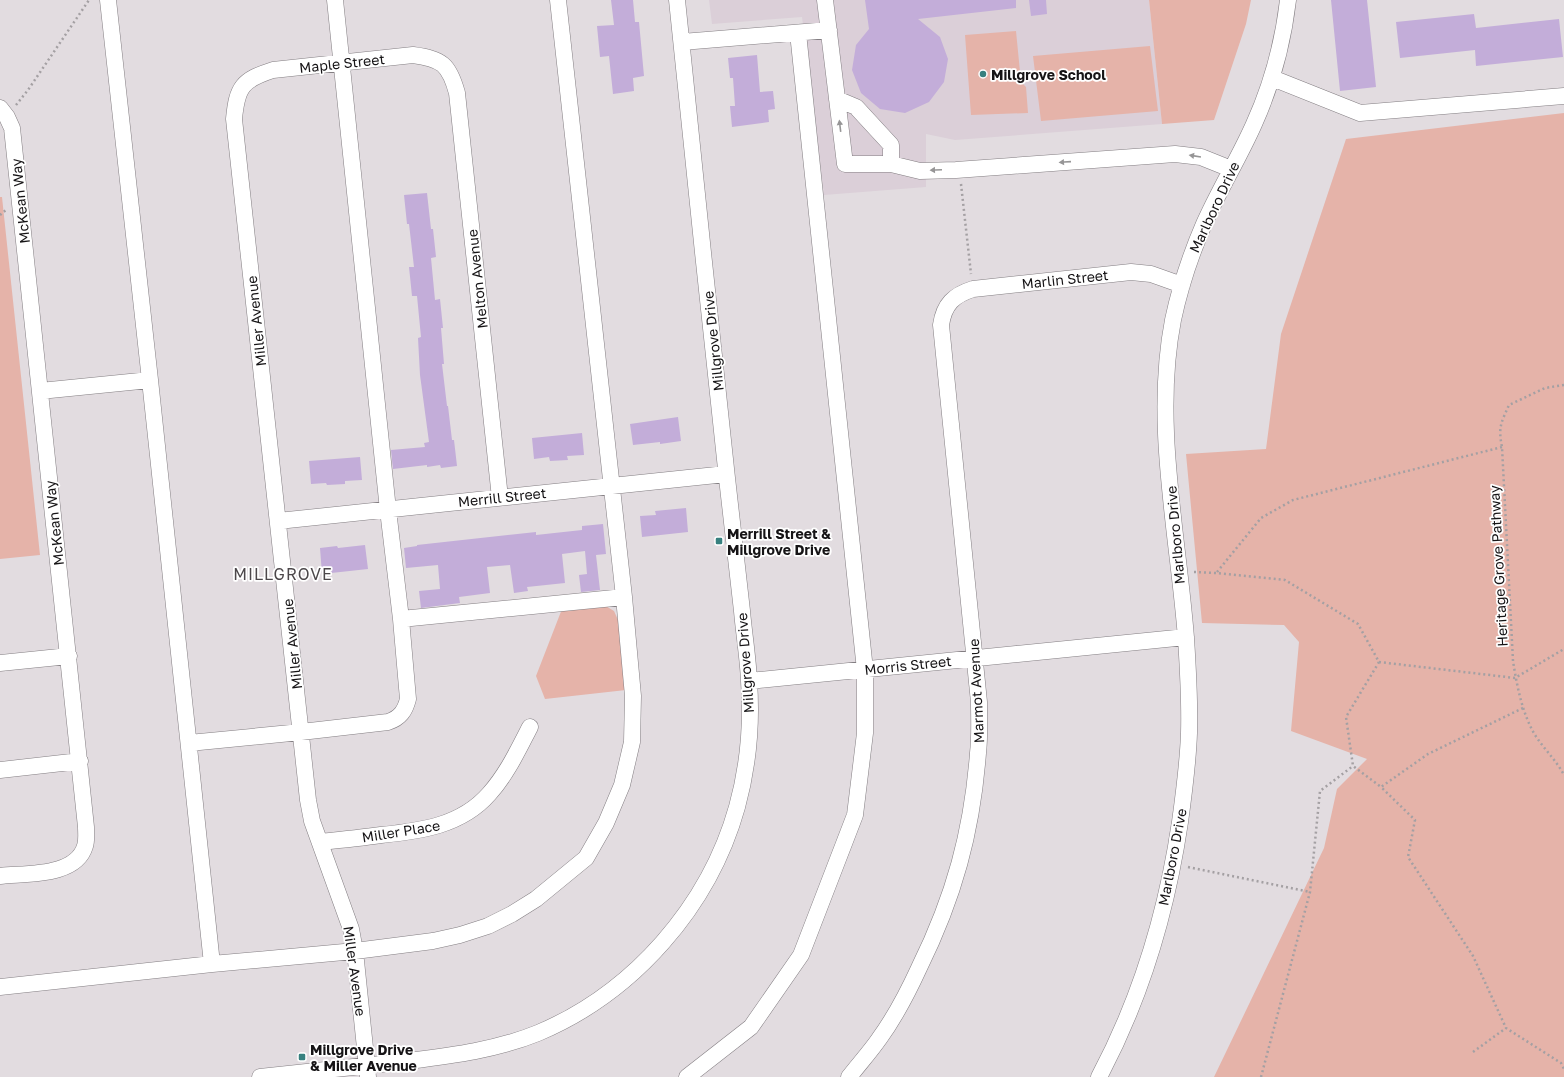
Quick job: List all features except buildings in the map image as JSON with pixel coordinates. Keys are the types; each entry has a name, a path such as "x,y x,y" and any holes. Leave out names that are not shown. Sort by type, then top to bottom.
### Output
{"street":[{"path":"108,0 212,964"},
{"path":"189,743 388,722 396,719 402,714 408,699 401,619 388,510 335,0"},
{"path":"0,987 212,964 355,951 433,941 460,935 488,926 512,914 536,899 586,858 606,823 622,784 632,742 633,696 624,597 558,0"},
{"name":"Millgrove Drive","path":"260,1077 367,1071 474,1052 496,1047 538,1033 568,1018 597,1000 624,980 649,957 681,920 707,879 724,845 737,808 745,770 748,747 749,681 677,0"},
{"path":"825,0 845,164 891,164 920,171 956,170 1175,154 1201,157 1231,170"},
{"name":"Marlboro Drive","path":"1099,1077 1135,998 1157,932 1173,865 1183,798 1189,734 1186,637 1167,443 1165,398 1173,320 1182,285 1204,224 1254,124 1272,78 1284,31 1288,0"},
{"path":"682,42 829,30"},
{"path":"687,1077 751,1027 801,955 855,815 865,733 865,670 798,33"},
{"name":"Maple Street","path":"242,86 257,76 273,70 412,55 429,57 443,64"},
{"name":"Melton Avenue","path":"443,64 452,75 456,93 500,498"},
{"path":"1272,78 1360,113 1564,96"},
{"name":"Miller Avenue","path":"242,86 236,99 234,119 308,800 312,821 351,929 355,951 367,1071"},
{"path":"837,98 856,107 891,145 891,164"},
{"name":"McKean Way","path":"0,876 58,870 78,859 86,845 86,827 80,762 12,128 4,112"},
{"name":"Marlin Street","path":"950,302 960,293 973,289 1131,272 1151,274 1182,285"},
{"name":"Marmot Avenue","path":"849,1077 879,1039 906,994 928,951 949,901 963,854 972,808 979,752 979,702 976,658 941,325 943,313 950,302"},
{"path":"40,391 150,380"},
{"name":"Merrill Street","path":"278,521 726,474"},
{"path":"401,619 624,597"},
{"name":"Morris Street","path":"749,681 1186,637"},
{"path":"0,663 69,656"},
{"name":"Miller Place","path":"320,842 425,829 445,824 461,817 475,808 504,775 530,727"},
{"path":"0,770 80,762"}],"path":[{"path":"4,112 28,90 89,0"},
{"path":"956,170 961,184 972,277"},
{"name":"Heritage Grove Pathway","path":"1564,385 1545,388 1509,405 1502,420 1499,432 1502,447 1515,678 1523,708 1536,736 1558,764 1564,775"},
{"path":"1216,573 1261,518 1293,500 1502,447"},
{"path":"1192,572 1286,580 1358,624 1379,662"},
{"path":"1379,662 1515,678 1564,649"},
{"path":"1379,662 1346,717 1353,766 1381,786 1415,820 1408,857 1473,956 1506,1028 1563,1063 1564,1069"},
{"path":"1381,786 1428,754 1523,708"},
{"path":"1261,1077 1310,892 1320,791 1353,766"},
{"path":"1188,867 1310,892"},
{"path":"1474,1052 1506,1028"}],"shaded area":[{"name":"Millgrove School","path":"709,0 1149,0 1162,124 955,140 926,134 926,187 824,195 802,17 712,24"},
{"path":"1149,0 1251,0 1246,24 1214,120 1162,124"},
{"path":"1016,31 1021,82 1026,87 1028,113 971,115 965,35"},
{"path":"1150,46 1158,111 1041,121 1033,56"},
{"path":"1564,113 1564,1077 1214,1077 1324,848 1337,789 1367,759 1291,731 1299,642 1284,625 1202,623 1186,454 1266,449 1281,334 1346,139"},
{"path":"0,197 2,197 40,555 0,559"},
{"path":"604,605 614,611 618,620 626,690 545,699 536,676 562,609"}],"place":[{"name":"Millgrove School","path":"983,74"},
{"name":"Merrill Street & Millgrove Drive","path":"719,541"},
{"name":"Millgrove Drive & Miller Avenue","path":"302,1057"}],"district":[{"name":"MILLGROVE","path":"283,574"}]}
